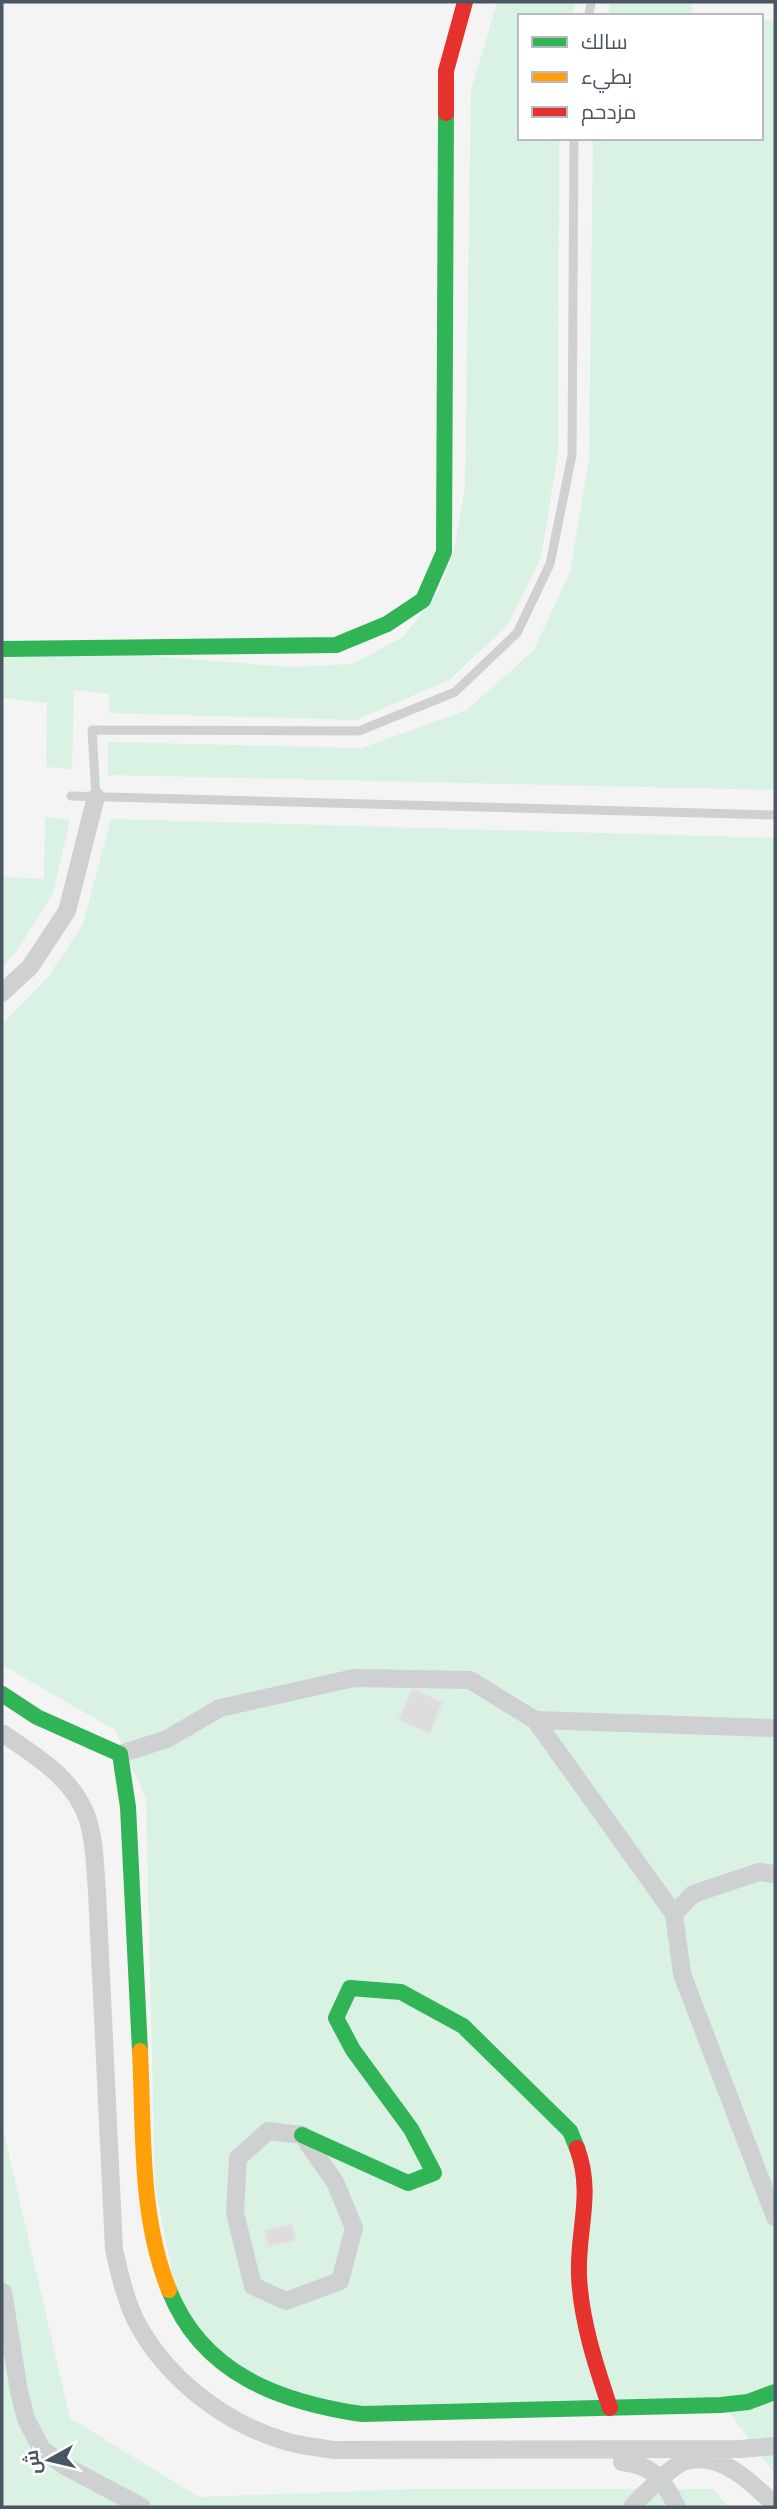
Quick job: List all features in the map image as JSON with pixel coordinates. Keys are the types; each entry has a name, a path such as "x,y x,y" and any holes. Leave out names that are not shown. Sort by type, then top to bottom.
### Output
{"street":[{"path":"2,649 336,645 387,624 423,600 444,552 446,71 465,2"},
{"path":"2,993 30,967 67,911 96,797"},
{"path":"2,1694 37,1717 120,1754 167,1740 220,1708 354,1678 470,1680 535,1720 674,1914 682,1974 775,2217"},
{"path":"535,1720 775,1728"},
{"path":"2,1732 57,1773 81,1802 89,1822 97,1891 114,2249 120,2276 136,2320 155,2350 184,2384 236,2420 263,2432 285,2441 333,2449 775,2448"},
{"path":"120,1754 128,1807 149,2221 167,2292 179,2314 215,2357 237,2375 268,2392 328,2411 362,2414 721,2405 748,2402 775,2392"},
{"path":"674,1914 693,1894 759,1872 775,1874"},
{"path":"302,2135 335,2182 354,2228 340,2281 286,2301 253,2286 235,2213 238,2158 268,2131 302,2135 408,2183 434,2173 411,2129 353,2050 336,2018 350,1988 401,1993 463,2026 570,2131 579,2151 585,2193 580,2250 582,2303 586,2327 610,2408"},
{"path":"3,2292 26,2419 41,2448 63,2465 142,2507"},
{"path":"738,2473 749,2459 775,2448"},
{"path":"632,2507 673,2468 685,2461 699,2460 714,2461 738,2473 775,2505"},
{"path":"622,2462 652,2470 662,2480 677,2507"}],"lane":[{"path":"96,797 92,730 359,731 454,692 517,633 550,564 572,455 575,140"},
{"path":"71,796 775,815"}],"green space":[{"path":"497,2 575,2 573,14 518,14 518,140 559,140 558,453 541,557 508,625 449,680 356,720 109,713 109,694 74,690 72,769 46,767 47,703 2,698 2,644 290,667 352,664 403,637 438,592 454,550 465,488 471,91"},
{"path":"610,2 692,2 692,14 608,14"},
{"path":"763,20 775,21 775,790 108,775 108,742 362,748 467,710 534,650 570,572 589,459 593,140 763,140"},
{"path":"45,817 70,820 53,893 17,951 2,967 2,877 44,879"},
{"path":"111,819 775,838 775,2474 723,2404 344,2414 220,2371 179,2308 155,2186 146,1799 115,1730 2,1665 2,1024 48,977 83,924"},
{"path":"2,2125 70,2418 199,2497 413,2489 713,2489 728,2507 2,2507"}],"building":[{"path":"411,1690 417,1690 443,1702 430,1734 398,1720"},
{"path":"292,2224 296,2241 268,2247 264,2230"}],"traffic: fast":[{"path":"2,649 336,645 387,624 423,600 444,552 446,113"},
{"path":"2,1694 37,1717 120,1754 128,1807 140,2051"},
{"path":"302,2135 408,2183 434,2173 411,2129 353,2050 336,2018 350,1988 401,1992 463,2026 570,2131 577,2148"},
{"path":"169,2290 183,2319 223,2363 274,2392 332,2409 362,2414 721,2405 748,2402 775,2392"}],"traffic: slow":[{"path":"140,2051 148,2203 152,2233 169,2290"}],"traffic: jam":[{"path":"446,113 446,71 465,2"},
{"path":"577,2148 582,2165 585,2197 579,2259 580,2293 590,2343 610,2408"}]}
